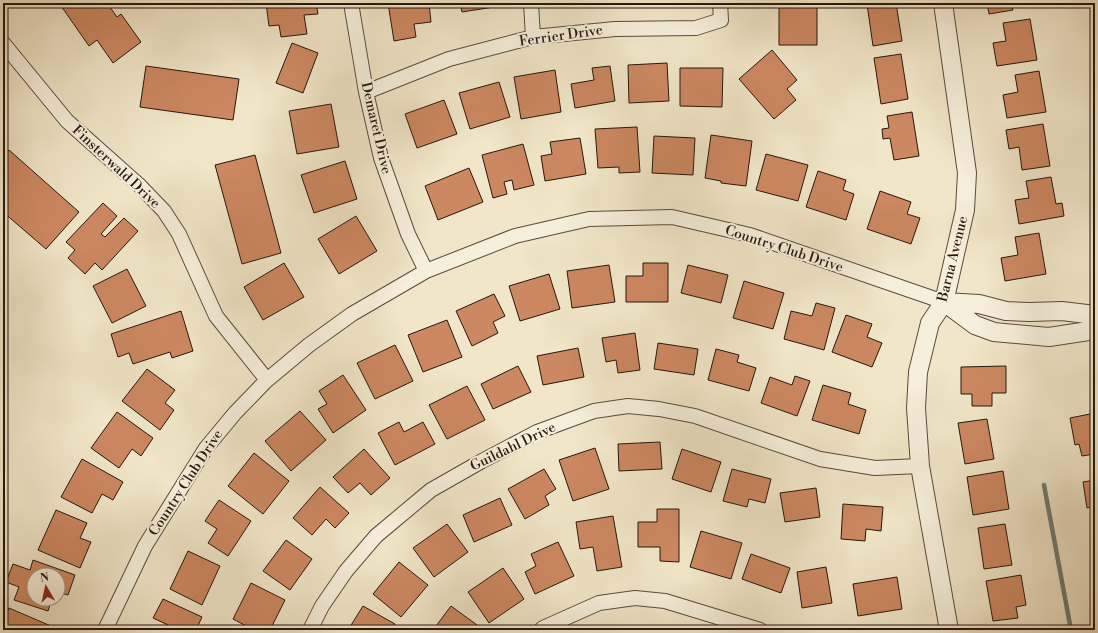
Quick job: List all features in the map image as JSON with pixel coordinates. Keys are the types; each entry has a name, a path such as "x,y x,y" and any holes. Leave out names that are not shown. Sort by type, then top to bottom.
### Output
{"street":[{"name":"Demaret Drive","path":"351,3 366,92 381,158 408,234 426,271"},
{"path":"531,3 533,37"},
{"name":"Ferrier Drive","path":"366,92 449,59 533,37 615,29 696,28 721,20 720,3"},
{"name":"Barna Avenue","path":"943,3 967,173 966,210 944,302 930,323 918,372 916,408 920,466 949,630"},
{"name":"Finsterwald Drive","path":"3,43 67,121 140,186 164,211 179,234 216,316 267,380"},
{"name":"Country Club Drive","path":"105,630 145,546 206,448 235,413 267,380 308,345 352,314 426,271 515,236 589,219 672,217 750,235 944,302 979,304 1006,311 1062,311 1095,315"},
{"name":"Country Club Drive","path":"944,302 975,325 994,332 1049,337 1095,330"},
{"name":"Guildahl Drive","path":"310,630 322,606 346,571 376,536 400,514 431,490 537,432 594,411 628,406 658,409 695,416 820,459 875,468 920,466"},
{"path":"541,630 600,603 636,598 665,601 760,630"}],"building":[{"path":"59,3 107,3 117,17 121,14 141,42 113,63 97,40 89,46"},
{"path":"266,3 316,3 318,14 304,15 307,34 281,37 279,25 269,26"},
{"path":"388,3 429,3 431,22 414,24 416,37 394,41"},
{"path":"460,3 493,3 494,7 462,12"},
{"path":"896,3 902,41 873,46 867,4"},
{"path":"987,3 1011,3 1013,10 989,14"},
{"path":"779,5 817,5 817,45 779,45"},
{"path":"1030,19 1037,60 997,66 993,43 1006,41 1003,23"},
{"path":"292,43 318,53 303,93 276,83"},
{"path":"772,50 797,80 787,89 796,100 774,119 739,79"},
{"path":"901,54 908,99 881,104 874,58"},
{"path":"667,63 669,101 629,103 628,65"},
{"path":"146,66 239,79 233,120 140,107"},
{"path":"610,66 615,101 575,108 571,84 594,80 592,68"},
{"path":"680,68 723,68 722,107 680,106"},
{"path":"555,70 561,112 521,119 514,77"},
{"path":"1039,71 1046,112 1007,118 1003,95 1018,92 1015,75"},
{"path":"499,82 510,117 470,129 459,93"},
{"path":"444,100 457,134 417,148 405,114"},
{"path":"331,104 339,147 297,154 289,111"},
{"path":"912,112 919,156 894,160 890,138 883,139 882,129 889,128 887,116"},
{"path":"1043,124 1050,166 1022,170 1019,147 1009,149 1006,130"},
{"path":"637,127 640,172 619,173 619,167 598,168 595,129"},
{"path":"711,135 752,141 746,186 721,183 721,181 705,178"},
{"path":"654,136 695,138 693,175 652,173"},
{"path":"580,138 586,174 545,181 541,156 552,154 550,142"},
{"path":"523,144 534,185 514,190 512,180 504,182 507,194 493,198 482,155"},
{"path":"9,150 79,212 46,249 3,212 3,157"},
{"path":"766,154 808,165 798,201 756,190"},
{"path":"255,155 281,253 242,264 215,165"},
{"path":"345,161 357,199 314,213 301,175"},
{"path":"469,168 483,202 438,220 425,186"},
{"path":"818,171 846,180 843,190 854,194 846,220 806,207"},
{"path":"1051,177 1056,204 1062,203 1064,216 1019,224 1015,200 1029,198 1026,181"},
{"path":"880,191 911,202 907,214 920,218 911,244 867,229"},
{"path":"103,203 117,216 101,234 105,237 124,218 138,231 102,270 95,263 85,274 68,258 75,250 66,242"},
{"path":"356,216 377,251 339,274 318,239"},
{"path":"1039,233 1046,274 1005,281 1001,258 1018,255 1015,237"},
{"path":"284,263 304,297 263,320 244,287"},
{"path":"643,263 668,263 668,302 626,302 626,276 643,276"},
{"path":"609,265 615,302 572,308 567,271"},
{"path":"688,265 728,275 721,303 681,293"},
{"path":"127,269 146,306 112,323 93,286"},
{"path":"549,274 560,309 520,321 509,286"},
{"path":"744,281 784,293 773,329 733,318"},
{"path":"494,294 505,316 493,322 498,333 472,346 456,311"},
{"path":"816,303 835,308 824,350 784,339 791,311 812,316"},
{"path":"181,311 193,351 172,358 170,352 133,364 129,353 118,357 111,334"},
{"path":"846,315 872,324 867,337 882,343 872,367 832,352"},
{"path":"447,320 462,357 423,372 408,335"},
{"path":"635,333 640,370 618,373 616,360 606,362 602,338"},
{"path":"658,343 698,349 694,375 654,369"},
{"path":"395,345 413,381 375,399 357,363"},
{"path":"578,348 584,377 543,385 537,356"},
{"path":"716,349 739,355 737,362 756,368 749,391 708,380"},
{"path":"518,366 531,392 493,409 481,384"},
{"path":"1006,366 1006,393 992,393 992,406 972,406 972,394 961,394 961,367"},
{"path":"147,369 175,390 165,403 174,410 160,430 122,401"},
{"path":"343,375 366,410 333,433 318,409 327,404 319,391"},
{"path":"795,376 810,381 797,416 761,403 770,377 792,385"},
{"path":"823,385 851,393 848,404 866,410 859,434 812,420"},
{"path":"467,386 485,420 447,439 429,405"},
{"path":"300,411 326,440 291,471 265,441"},
{"path":"117,412 153,438 141,456 132,449 119,468 91,448"},
{"path":"1095,413 1095,454 1082,456 1079,444 1075,445 1070,418"},
{"path":"987,419 994,459 965,464 958,423"},
{"path":"399,422 404,432 423,422 435,444 395,465 378,433"},
{"path":"660,442 662,469 619,471 618,444"},
{"path":"595,448 609,489 573,501 559,460"},
{"path":"364,449 390,478 371,495 360,483 348,493 333,477"},
{"path":"682,449 721,462 711,492 672,479"},
{"path":"254,453 289,481 263,514 228,486"},
{"path":"82,459 123,482 113,500 102,494 92,513 61,497"},
{"path":"544,469 556,489 545,496 549,505 525,519 508,489"},
{"path":"732,469 771,479 765,503 749,499 747,507 723,501"},
{"path":"1003,471 1009,509 973,515 967,477"},
{"path":"1095,480 1095,506 1087,508 1083,482"},
{"path":"320,487 349,513 335,528 326,519 312,535 293,518"},
{"path":"816,488 820,517 785,522 780,493"},
{"path":"500,498 512,525 474,542 463,515"},
{"path":"219,500 251,521 228,556 208,543 217,529 205,521"},
{"path":"843,504 883,507 881,531 866,529 865,541 841,539"},
{"path":"657,509 679,509 679,562 660,561 660,547 638,547 638,522 657,522"},
{"path":"56,510 87,523 80,538 91,542 80,568 38,550"},
{"path":"613,516 622,567 597,571 593,547 580,549 576,522"},
{"path":"447,524 468,552 434,577 413,548"},
{"path":"1005,524 1012,565 984,569 978,528"},
{"path":"701,531 742,543 731,579 690,567"},
{"path":"286,540 312,559 290,590 263,571"},
{"path":"558,542 574,576 535,594 525,572 536,566 531,554"},
{"path":"188,551 220,566 202,605 170,589"},
{"path":"751,554 790,568 781,593 742,579"},
{"path":"33,560 53,567 31,567"},
{"path":"399,562 428,585 401,617 373,594"},
{"path":"13,564 26,569 26,604 14,600 19,587 6,582"},
{"path":"826,567 832,603 802,608 797,572"},
{"path":"503,568 524,599 489,623 468,592"},
{"path":"66,572 75,575 68,595 66,594"},
{"path":"1021,575 1026,605 1016,607 1018,618 993,621 986,581"},
{"path":"897,577 902,609 858,616 853,584"},
{"path":"251,583 285,600 270,630 254,630 233,619"},
{"path":"163,599 202,617 196,630 166,630 168,625 153,618"},
{"path":"363,606 395,624 392,630 348,630"},
{"path":"451,606 484,630 433,630"},
{"path":"36,607 49,607 48,611"},
{"path":"9,608 51,626 50,630 3,630 3,623"}],"waterway":[{"path":"1044,485 1071,630"}]}
